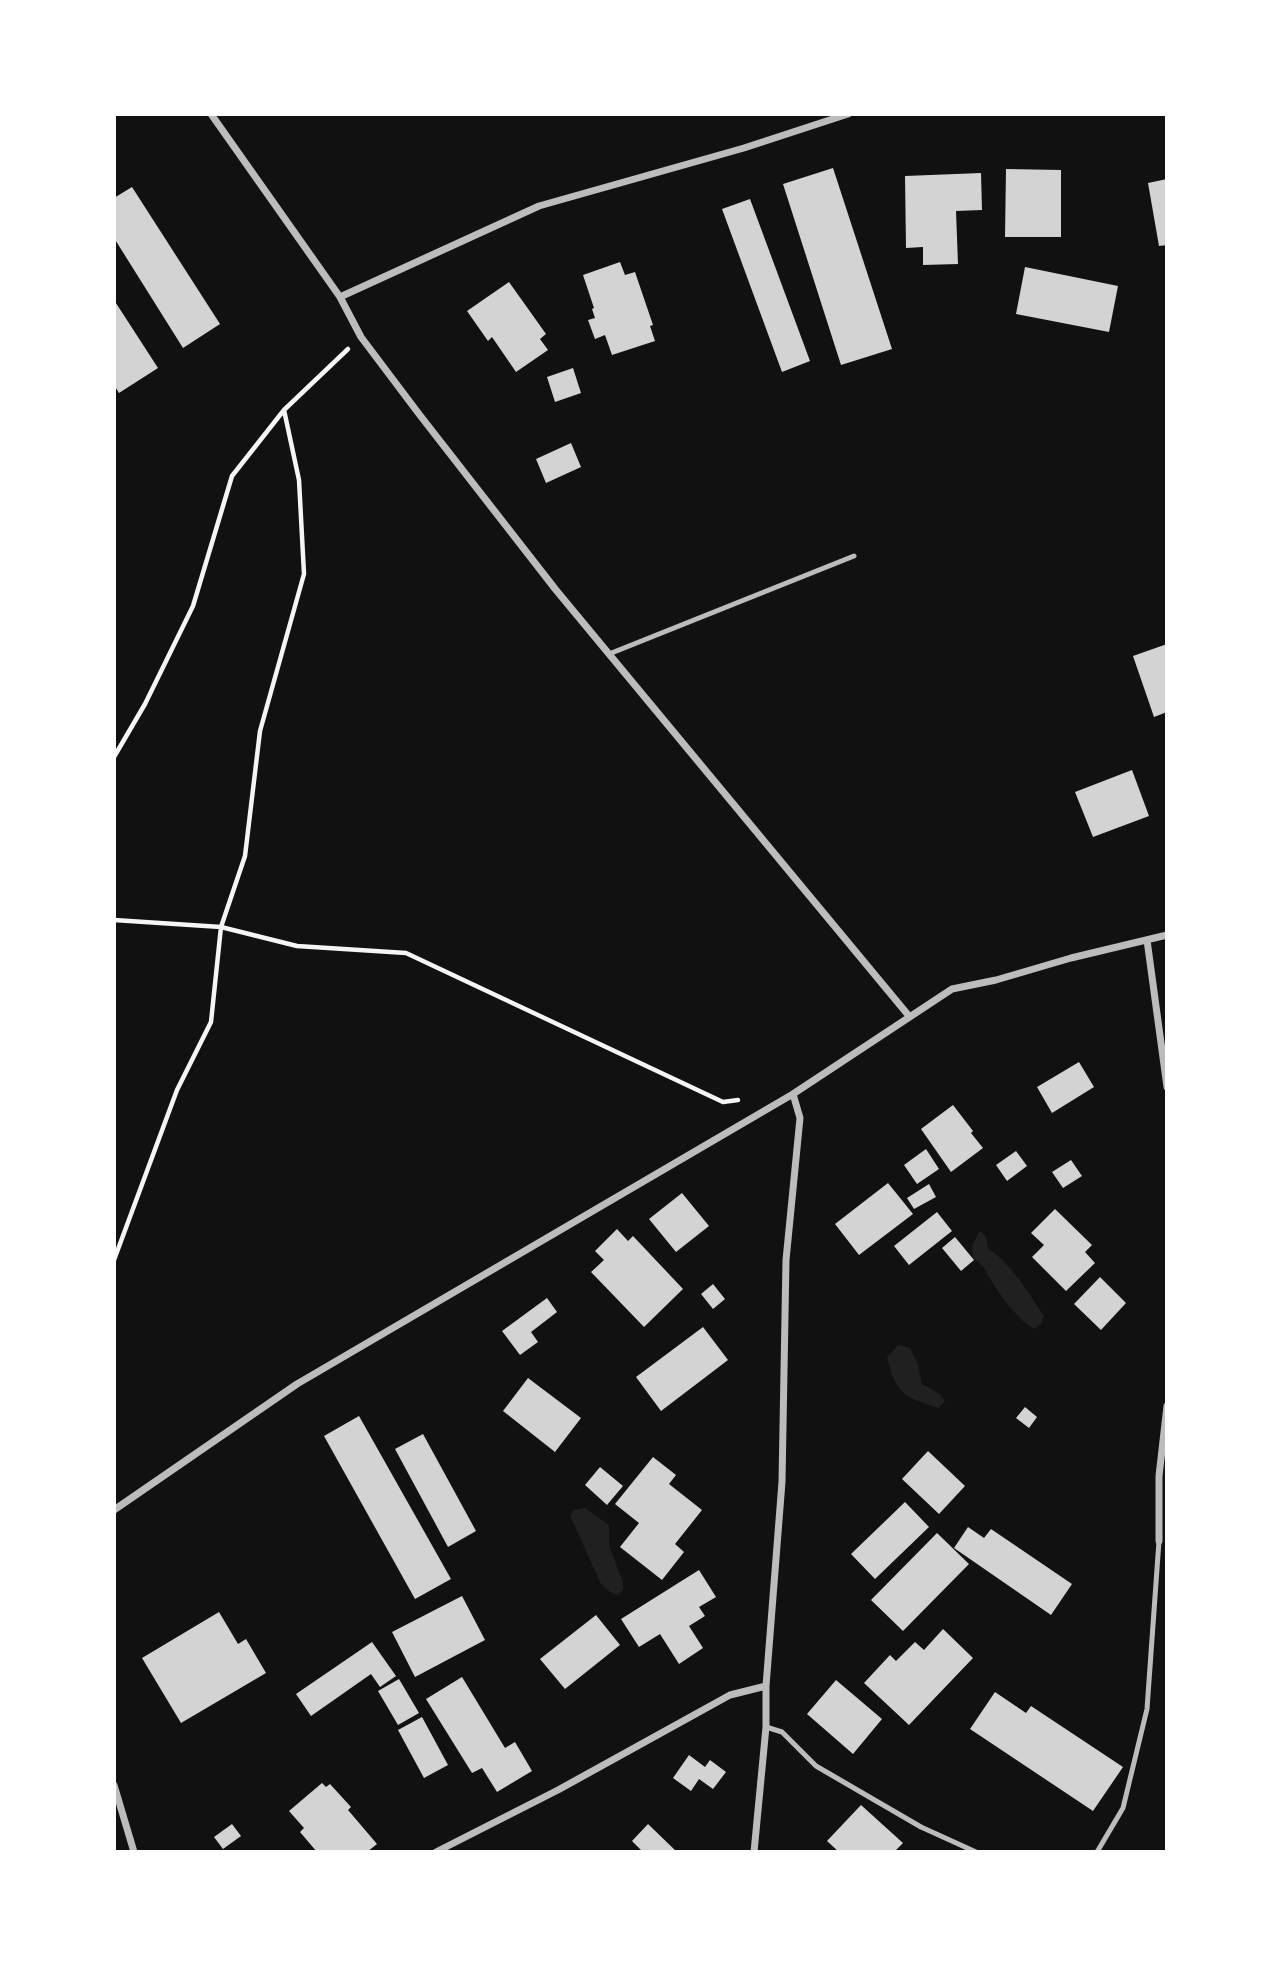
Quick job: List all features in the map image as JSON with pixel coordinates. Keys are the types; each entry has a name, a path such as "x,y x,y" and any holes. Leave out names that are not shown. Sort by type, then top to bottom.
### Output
{"street":[{"path":"211,114 340,297 361,337 556,590 909,1016"},
{"path":"340,297 540,206 744,148 848,114"},
{"path":"114,1510 297,1384 793,1094 952,989 1167,935"},
{"path":"1147,940 1167,1087"},
{"path":"754,1852 766,1727 766,1686 782,1482 786,1260 800,1118 793,1094"},
{"path":"1159,1541 1159,1476 1167,1406"},
{"path":"436,1852 558,1790 730,1696 766,1686"},
{"path":"114,1785 134,1852"}],"lane":[{"path":"609,654 854,556"},
{"path":"1097,1852 1123,1808 1147,1709 1159,1541"},
{"path":"766,1727 782,1732 816,1766 920,1827 976,1852"}],"path":[{"path":"114,757 145,704 193,606 232,476 285,410 361,337"},
{"path":"114,1260 177,1090 211,1022 221,927 245,856 260,731 304,574 299,480 285,410"},
{"path":"114,920 221,927 297,946 406,953 723,1102 746,1099"}],"shaded area":[{"path":"980,1231 986,1236 988,1248 1012,1271 1044,1316 1041,1324 1034,1329 1013,1311 984,1268 973,1258 972,1245"},
{"path":"898,1345 910,1348 918,1365 922,1384 940,1394 945,1401 939,1408 909,1397 898,1387 887,1357"},
{"path":"585,1508 609,1525 609,1546 623,1582 623,1590 618,1595 601,1584 570,1516 574,1510"}],"building":[{"path":"833,168 892,349 841,365 783,184"},
{"path":"1006,169 1061,170 1061,237 1005,237"},
{"path":"981,173 982,210 956,211 958,264 923,265 923,247 906,248 905,176"},
{"path":"1167,179 1167,245 1159,246 1148,183"},
{"path":"132,187 220,324 183,348 114,238 114,198"},
{"path":"750,199 810,361 782,372 722,209"},
{"path":"620,262 625,275 635,272 653,325 650,326 655,341 612,355 605,335 595,339 588,320 595,318 594,308 583,275"},
{"path":"1025,267 1118,286 1109,332 1016,314"},
{"path":"509,282 546,334 540,339 548,350 516,372 492,337 488,341 467,311"},
{"path":"114,300 158,368 119,393 114,385"},
{"path":"573,368 581,393 555,402 547,377"},
{"path":"571,443 581,467 546,483 536,459"},
{"path":"1167,644 1167,712 1154,717 1133,656"},
{"path":"1132,770 1149,816 1093,837 1075,792"},
{"path":"1079,1062 1094,1087 1052,1113 1037,1087"},
{"path":"953,1105 983,1148 951,1172 921,1129"},
{"path":"926,1149 939,1169 917,1184 904,1165"},
{"path":"1016,1151 1027,1166 1007,1181 996,1165"},
{"path":"1071,1160 1082,1176 1063,1188 1052,1172"},
{"path":"888,1183 913,1214 859,1255 835,1224"},
{"path":"929,1184 936,1197 914,1209 907,1198"},
{"path":"682,1193 709,1226 676,1252 649,1219"},
{"path":"1055,1209 1092,1245 1085,1252 1095,1263 1066,1291 1032,1257 1044,1245 1031,1233"},
{"path":"937,1212 952,1231 909,1265 894,1246"},
{"path":"617,1229 628,1241 633,1236 683,1289 644,1327 591,1272 604,1260 595,1251"},
{"path":"955,1237 974,1260 961,1271 942,1248"},
{"path":"1100,1277 1126,1303 1101,1330 1074,1304"},
{"path":"713,1284 725,1299 713,1309 701,1294"},
{"path":"547,1298 557,1312 531,1332 538,1342 520,1355 502,1331"},
{"path":"703,1327 728,1360 661,1411 636,1377"},
{"path":"528,1378 581,1418 555,1452 503,1411"},
{"path":"1025,1407 1037,1417 1029,1428 1016,1418"},
{"path":"359,1416 451,1579 415,1599 324,1436"},
{"path":"423,1434 476,1531 448,1547 395,1449"},
{"path":"928,1451 965,1486 939,1514 902,1479"},
{"path":"653,1457 676,1475 669,1484 702,1510 675,1544 684,1552 662,1580 620,1547 639,1523 615,1504"},
{"path":"600,1467 623,1486 607,1505 585,1485"},
{"path":"905,1502 929,1527 875,1579 851,1554"},
{"path":"968,1527 984,1538 991,1529 1072,1584 1051,1615 954,1548"},
{"path":"937,1533 969,1564 903,1631 871,1600"},
{"path":"699,1570 716,1597 699,1607 705,1616 689,1626 703,1648 679,1664 660,1634 639,1647 621,1619"},
{"path":"462,1596 485,1640 415,1677 392,1632"},
{"path":"219,1612 238,1644 246,1639 266,1673 181,1723 142,1658"},
{"path":"596,1615 620,1645 565,1689 540,1659"},
{"path":"943,1629 973,1658 909,1725 864,1683 890,1655 896,1661 915,1642 924,1650"},
{"path":"372,1642 396,1676 380,1687 371,1674 311,1716 296,1694"},
{"path":"462,1677 505,1748 515,1742 532,1771 497,1792 482,1768 472,1773 426,1699"},
{"path":"399,1679 419,1713 398,1725 378,1691"},
{"path":"836,1680 882,1719 853,1754 807,1714"},
{"path":"995,1692 1026,1713 1031,1706 1123,1767 1093,1811 970,1729"},
{"path":"422,1717 448,1765 424,1778 398,1730"},
{"path":"689,1755 705,1767 710,1760 726,1772 713,1789 699,1779 691,1791 673,1778"},
{"path":"322,1783 326,1787 330,1784 351,1807 348,1810 377,1844 367,1852 317,1852 300,1832 304,1828 289,1811"},
{"path":"861,1805 903,1843 894,1852 839,1852 827,1841"},
{"path":"232,1824 241,1836 223,1849 214,1837"},
{"path":"648,1824 677,1852 643,1852 632,1841"}]}
